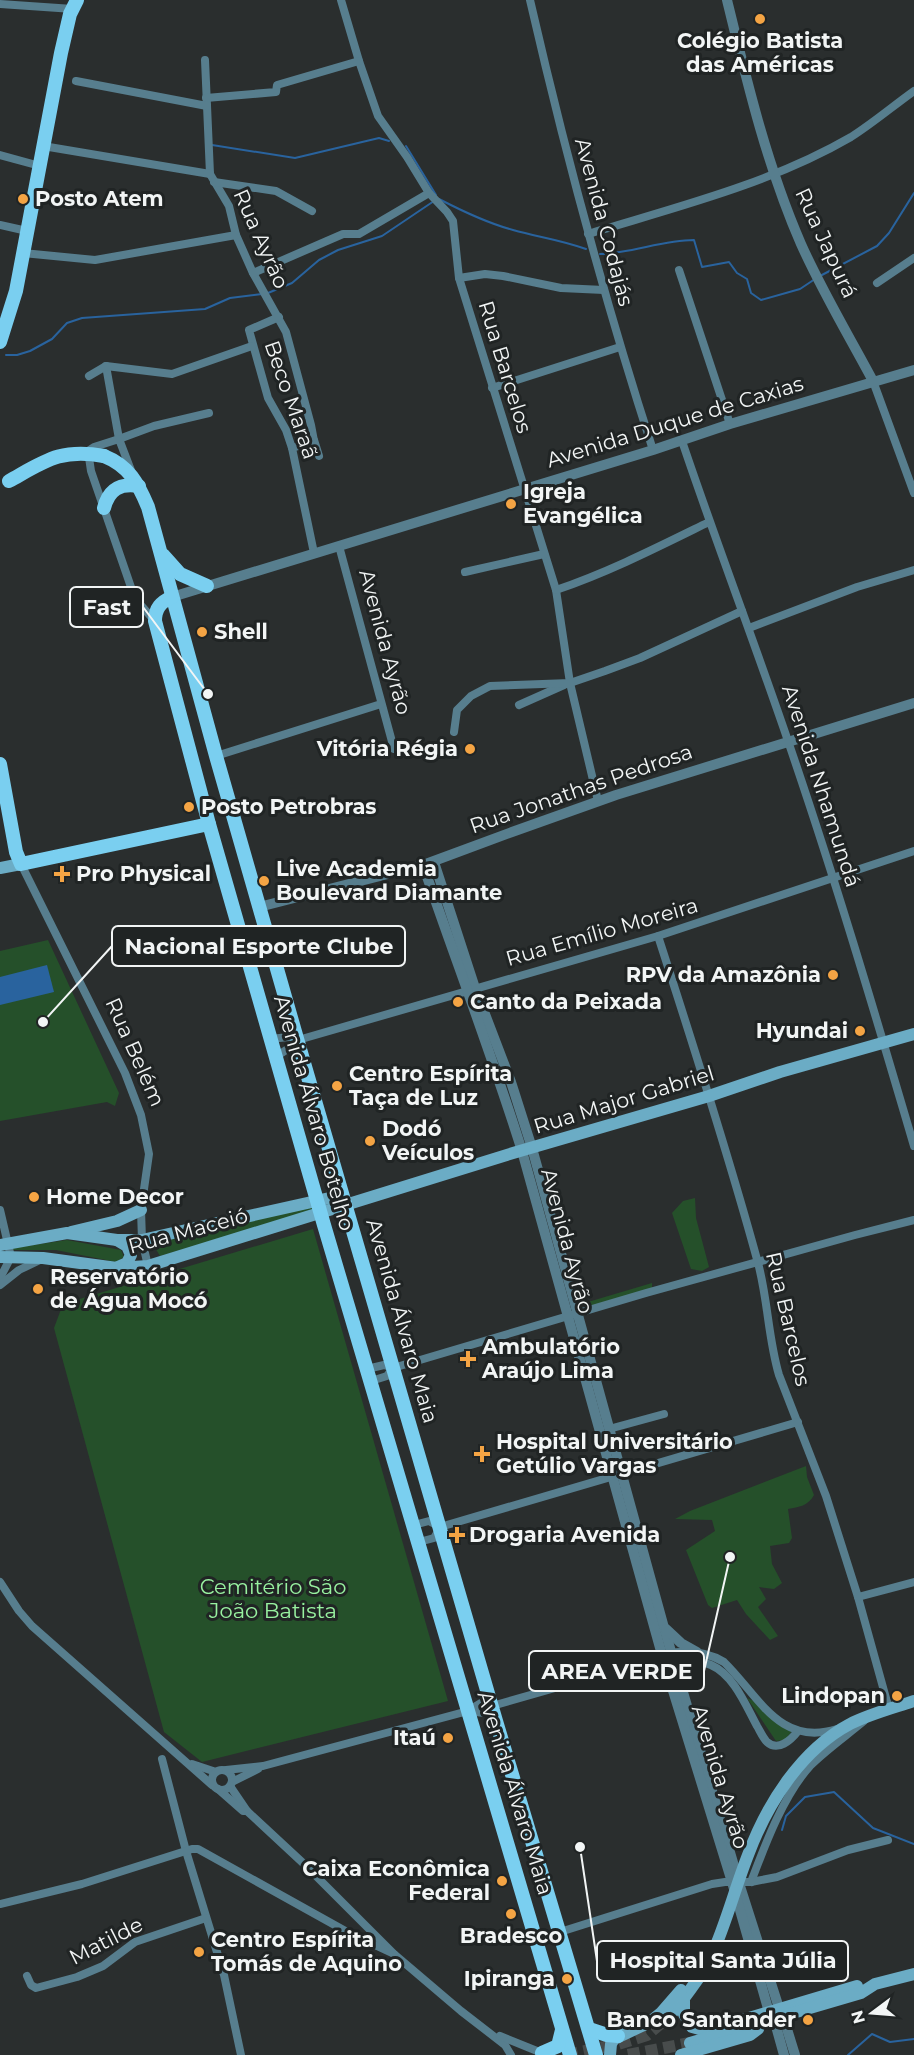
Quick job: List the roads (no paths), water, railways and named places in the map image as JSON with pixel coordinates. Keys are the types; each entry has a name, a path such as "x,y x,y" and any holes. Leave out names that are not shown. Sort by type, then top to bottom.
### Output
{"main road":[{"path":"0,342 16,291 72,6"},
{"path":"4,483 47,459 62,454 83,453 104,456 116,461 136,481 111,491 104,508"},
{"name":"Avenida Álvaro Maia","path":"136,481 148,507 161,550 172,597 259,907 596,2055"},
{"path":"161,550 167,561 180,574 207,586"},
{"path":"155,621 156,611 160,604 172,597"},
{"name":"Avenida Álvaro Botelho","path":"155,621 209,824 319,1207 419,1542"},
{"name":"Rua Belém","path":"0,764 16,852 21,864"},
{"path":"0,868 209,824"},
{"name":"Rua Major Gabriel","path":"345,1200 709,1096 780,1072 914,1034"},
{"name":"Rua Maceió","path":"5,1257 44,1258 117,1268 148,1266 345,1200"},
{"name":"Rua Maceió","path":"4,1244 68,1233 117,1240 142,1240 319,1207"},
{"path":"68,1233 117,1221 141,1210"},
{"path":"117,1240 127,1246 131,1255 127,1263 117,1268"},
{"name":"Avenida Álvaro Maia","path":"419,1542 570,2055"},
{"path":"676,2010 702,1975 711,1957 760,1827 785,1786 809,1755 849,1725 914,1701"},
{"path":"610,2055 611,2044 618,2036 642,2026 661,2013 682,1990 708,1948 717,1941"},
{"path":"684,2000 682,2007 687,2021 692,2027 703,2030 776,2014 859,1985 875,1984 914,1974"},
{"path":"690,2043 760,2024 776,2014"},
{"path":"681,2055 750,2035 758,2029 760,2024"},
{"path":"538,2054 558,2046 562,2030"},
{"path":"589,2030 618,2036"},
{"path":"538,2054 550,2052 556,2055"}],"street":[{"name":"Rua Barcelos","path":"341,0 378,116 429,193 453,221 459,278 556,590 570,682 598,801"},
{"name":"Avenida Codajás","path":"530,0 563,142 620,347 652,450"},
{"name":"Rua Japurá","path":"727,0 773,174 814,272 873,381 914,493"},
{"path":"0,4 72,6"},
{"name":"Rua Ayrão","path":"205,60 212,178 232,214 236,236 253,273 286,332 319,456"},
{"path":"76,81 206,102 275,92 277,85 359,61"},
{"path":"588,234 773,174 849,138 914,91"},
{"path":"43,146 276,191 312,211"},
{"path":"0,155 40,166"},
{"path":"253,273 342,234 359,234 429,193"},
{"path":"0,225 27,231"},
{"path":"23,253 95,260 236,236"},
{"path":"877,283 914,258"},
{"path":"679,270 729,424"},
{"path":"459,278 494,275 561,288 604,290"},
{"name":"Beco Maraã","path":"279,317 249,330 268,398 286,430 292,447 314,553"},
{"path":"89,376 106,366 172,374 252,346"},
{"path":"492,388 620,347"},
{"path":"106,366 119,439 136,481"},
{"name":"Avenida Duque de Caxias","path":"172,597 682,441 729,424 914,370"},
{"path":"155,621 137,601 132,590 91,471 88,451 93,447 154,426 209,413"},
{"path":"292,447 314,440"},
{"name":"Avenida Nhamundá","path":"682,441 789,742 914,1146"},
{"path":"556,590 633,560 709,522"},
{"name":"Avenida Ayrão","path":"339,546 394,749"},
{"path":"465,572 544,554"},
{"path":"749,628 857,587 914,570"},
{"path":"519,705 570,682 640,658 742,610"},
{"path":"454,732 457,710 481,690 490,686 570,682"},
{"name":"Rua Jonathas Pedrosa","path":"259,907 429,863 598,801 914,703"},
{"path":"216,756 381,705"},
{"name":"Rua Emílio Moreira","path":"276,1056 288,1051 298,1040 658,936 914,851"},
{"name":"Avenida Ayrão","path":"429,863 470,989 506,1084 527,1149 668,1657 713,1807 741,1882 776,2014 784,2055"},
{"name":"Rua Belém","path":"21,864 134,1093 141,1115 149,1154 141,1210 142,1240 148,1266"},
{"name":"Rua Barcelos","path":"658,936 709,1096 758,1262 768,1310 774,1357 784,1391 826,1496 858,1596 889,1709"},
{"name":"Rua Emílio Moreira","path":"271,1039 288,1037 298,1040"},
{"path":"0,1210 5,1257 0,1278"},
{"path":"889,1225 914,1215"},
{"path":"369,1375 384,1365 393,1368 758,1262 914,1220"},
{"path":"0,1285 19,1270 44,1258"},
{"name":"Avenida Ayrão","path":"572,1316 609,1429 617,1475 663,1624 668,1657"},
{"path":"609,1429 664,1414"},
{"path":"414,1525 429,1521 440,1527 798,1422"},
{"path":"419,1542 437,1536 440,1527"},
{"path":"0,1582 32,1626 186,1762 247,1812 311,1870 394,1954 505,2045 512,2055"},
{"path":"858,1596 914,1582"},
{"path":"663,1624 674,1638 697,1652 715,1656 724,1662 767,1711 783,1724 798,1731 821,1733 849,1725"},
{"path":"186,1762 216,1772 263,1766 468,1711 481,1703 492,1706 637,1665 697,1652"},
{"path":"668,1657 709,1664 719,1669 737,1691 764,1737 771,1744 786,1743 798,1731"},
{"path":"741,1882 772,1832 800,1779 811,1766 871,1715"},
{"path":"162,1759 186,1851 224,1976 241,2055"},
{"path":"215,1787 225,1790 231,1784 263,1766"},
{"path":"226,1770 231,1775 231,1784 247,1812"},
{"path":"215,1787 212,1777 216,1772"},
{"path":"560,1932 712,1884 777,1877 849,1850 888,1840"},
{"path":"0,1904 82,1884 192,1849 203,1851 349,1933 394,1954"},
{"name":"Avenida Ayrão","path":"735,1895 776,2014 795,2055"},
{"name":"Matilde","path":"27,1976 31,1985 36,1988 78,1977 103,1966 135,1942 206,1918"},
{"path":"480,2026 538,2054"}],"water":[{"path":"47,965 54,992 0,1005 0,977"}],"waterway":[{"path":"212,145 295,158 379,138 389,141"},
{"path":"406,146 436,195"},
{"path":"820,276 877,246 889,233 914,193"},
{"path":"439,199 494,224 586,249"},
{"path":"268,293 292,283 319,260 338,250 382,236 434,201"},
{"path":"600,254 694,240 702,267 729,262 737,273 747,279 751,293 761,300 800,289 815,279"},
{"path":"6,355 17,355 30,351 52,339 67,323 82,318 205,309 230,298 262,294"},
{"path":"782,1830 786,1816 805,1797 834,1792 873,1828 914,1844"},
{"path":"848,2055 872,2034 890,2042 914,2039"}],"tunnel":[{"path":"566,2055 647,2035 676,2010"},
{"path":"628,2055 690,2043"}],"place":[{"name":"Colégio Batista das Américas","path":"760,19"},
{"name":"Posto Atem","path":"23,199"},
{"name":"Igreja Evangélica","path":"511,504"},
{"name":"Shell","path":"202,632"},
{"name":"Fast","path":"208,694"},
{"name":"Vitória Régia","path":"470,749"},
{"name":"Posto Petrobras","path":"189,807"},
{"name":"Pro Physical","path":"62,874"},
{"name":"Live Academia Boulevard Diamante","path":"264,881"},
{"name":"RPV da Amazônia","path":"833,975"},
{"name":"Canto da Peixada","path":"458,1002"},
{"name":"Nacional Esporte Clube","path":"43,1022"},
{"name":"Hyundai","path":"860,1031"},
{"name":"Centro Espírita Taça de Luz","path":"337,1086"},
{"name":"Dodó Veículos","path":"370,1141"},
{"name":"Home Decor","path":"34,1197"},
{"name":"Reservatório de Água Mocó","path":"38,1289"},
{"name":"Ambulatório Araújo Lima","path":"468,1359"},
{"name":"Hospital Universitário Getúlio Vargas","path":"482,1454"},
{"name":"Drogaria Avenida","path":"457,1535"},
{"name":"AREA VERDE","path":"730,1557"},
{"name":"Lindopan","path":"897,1696"},
{"name":"Itaú","path":"448,1738"},
{"name":"Hospital Santa Júlia","path":"580,1847"},
{"name":"Caixa Econômica Federal","path":"502,1881"},
{"name":"Bradesco","path":"511,1914"},
{"name":"Centro Espírita Tomás de Aquino","path":"199,1952"},
{"name":"Ipiranga","path":"567,1979"},
{"name":"Banco Santander","path":"808,2020"}],"park label":[{"name":"Cemitério São João Batista","path":"273,1599"}]}
